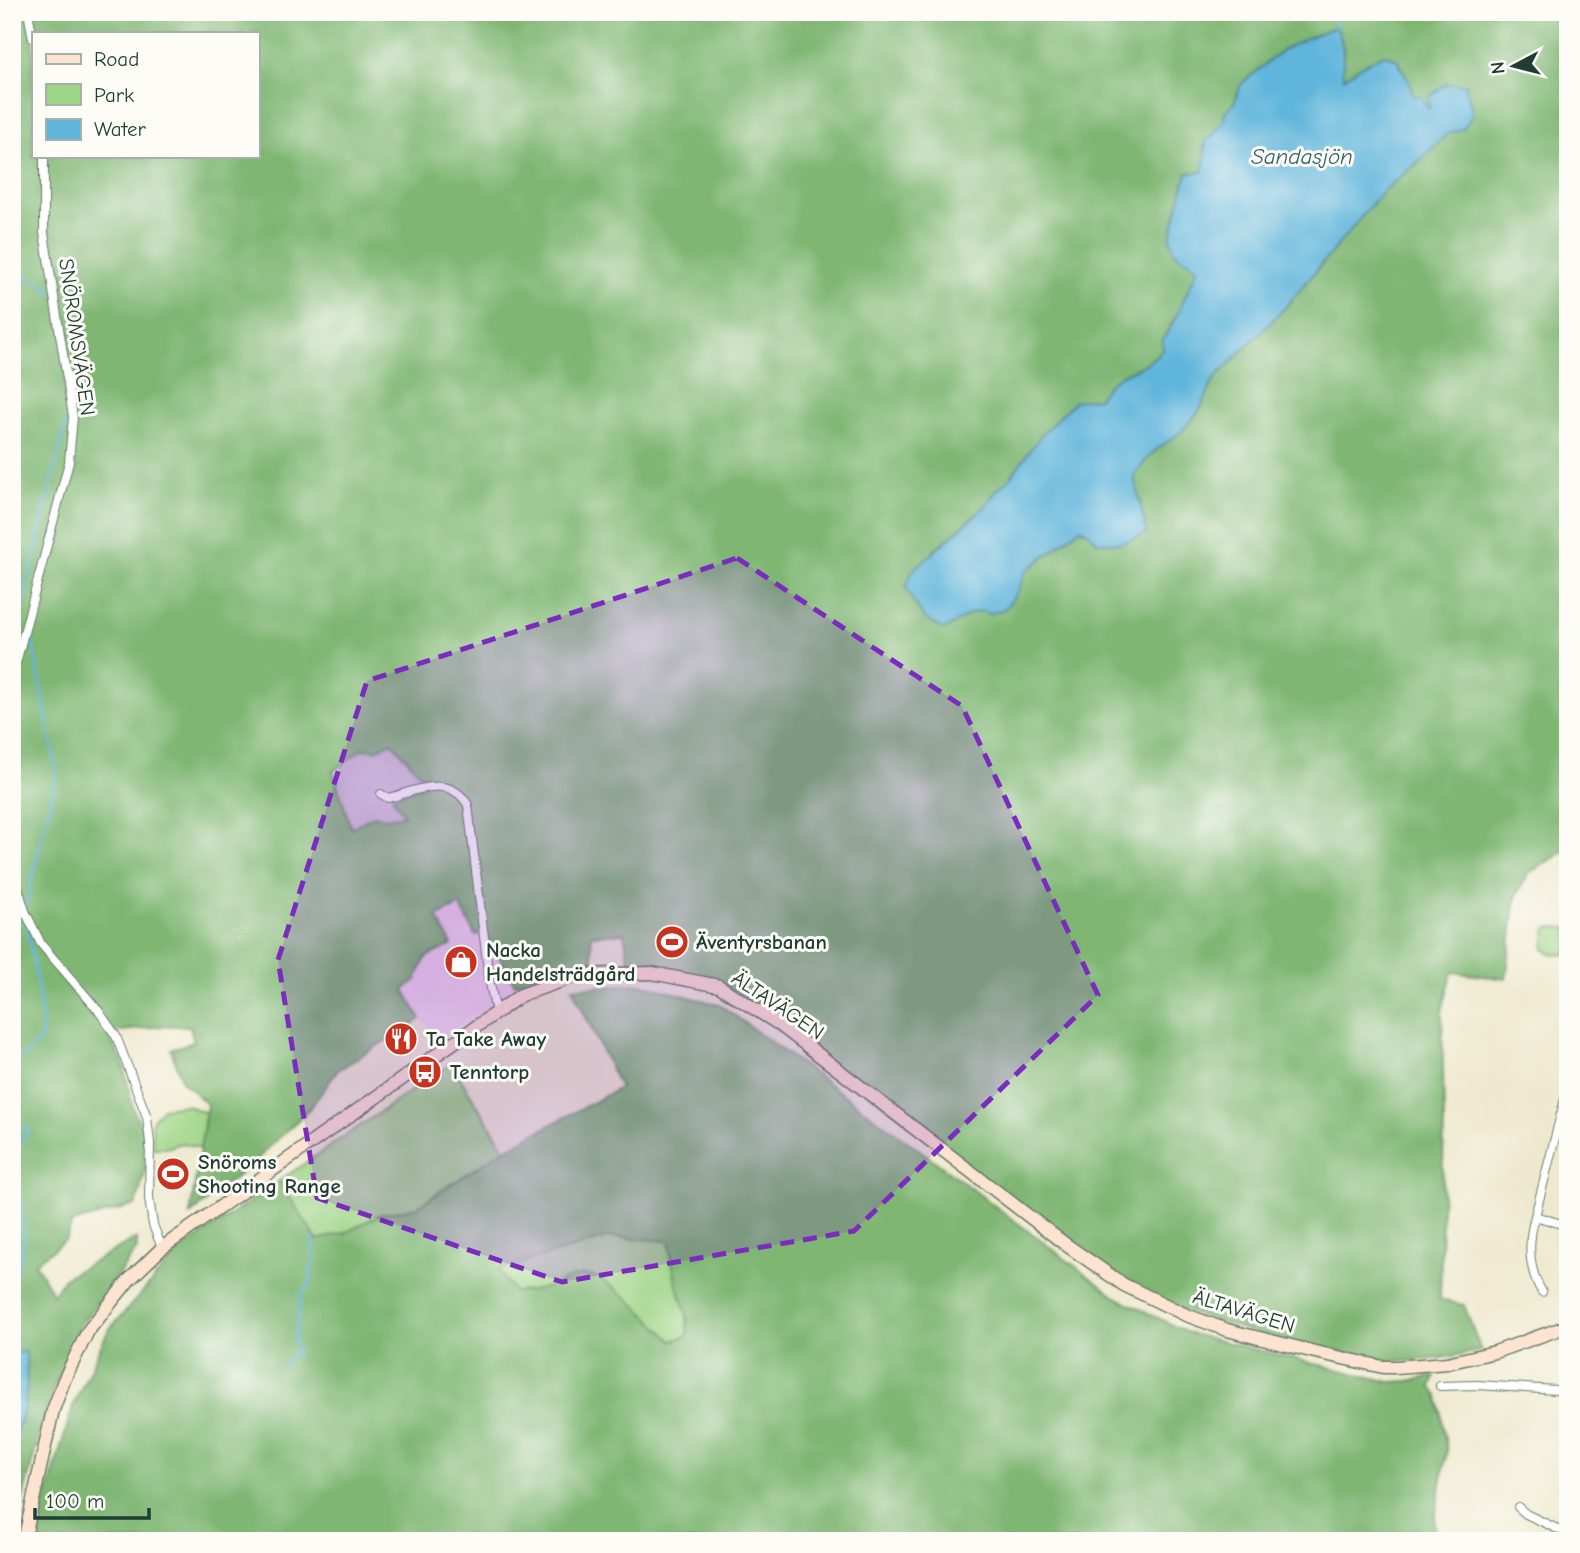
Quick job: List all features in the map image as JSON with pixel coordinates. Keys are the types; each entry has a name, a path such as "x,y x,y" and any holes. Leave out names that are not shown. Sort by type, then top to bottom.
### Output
{"main road":[{"name":"ÄLTAVÄGEN","path":"24,1541 53,1410 64,1380 88,1331 129,1280 162,1248 521,995 579,975 652,972 719,986 780,1025 1065,1244 1124,1285 1186,1315 1227,1330 1383,1367 1396,1367 1447,1363 1495,1352 1568,1326"}],"street":[{"path":"28,12 32,34"},
{"name":"SNÖROMSVÄGEN","path":"12,684 69,462 73,417 44,233 44,158"},
{"path":"381,794 388,798 442,786 463,797 468,806 489,978 496,1013"},
{"path":"12,868 25,911 41,944 98,1010 116,1036 147,1117 150,1143 149,1198 153,1225 162,1248"},
{"path":"1542,1292 1530,1258 1529,1238 1568,1087"},
{"path":"1535,1216 1568,1226"},
{"path":"1440,1386 1477,1385 1556,1390 1568,1394"},
{"path":"1518,1507 1565,1535"}],"highlighted area":[{"path":"737,558 962,706 1098,995 854,1231 562,1282 317,1198 278,960 367,681"}],"shaded area":[{"path":"392,741 421,775 425,785 404,815 384,818 375,815 351,829 333,771 362,749 376,750"},
{"name":"Nacka Handelsträdgård","path":"460,905 475,935 485,932 520,989 483,1010 440,1041 421,1019 404,990 416,980 426,957 452,945 437,917"}],"green space":[{"path":"12,12 1568,12 1568,849 1529,873 1516,896 1506,979 1452,972 1442,1011 1444,1121 1440,1300 1464,1305 1481,1351 1436,1359 1372,1359 1269,1337 1179,1309 1127,1284 719,982 630,965 624,933 591,935 593,961 515,984 485,932 475,935 460,905 437,917 452,945 426,957 416,980 404,990 421,1019 338,1070 311,1107 253,1163 190,1215 207,1104 182,1081 171,1049 194,1042 190,1026 161,1026 107,1033 123,1063 134,1112 144,1131 147,1165 136,1205 72,1223 66,1239 35,1263 53,1295 64,1278 137,1238 137,1249 79,1327 48,1402 12,1539 12,1439 22,1418 27,1387 26,1352 12,1353","holes":["1336,28 1344,54 1341,68 1343,78 1384,54 1398,60 1411,93 1427,108 1430,109 1430,97 1446,85 1466,84 1466,93 1471,102 1447,134 1383,191 1284,309 1215,378 1199,411 1182,431 1151,454 1134,476 1147,533 1122,543 1098,542 1081,528 1025,572 1019,589 990,614 981,611 970,614 933,551 987,505 995,492 1098,398 1110,383 1146,364 1163,350 1163,340 1198,267 1174,251 1170,238 1187,174 1203,172 1206,159 1204,147 1216,134 1225,119 1225,113 1234,104 1241,84 1284,49","392,742 421,775 425,785 392,797 404,815 384,818 375,815 351,828 333,771 362,749 376,750"]},
{"path":"1568,928 1567,953 1555,954 1544,949 1546,929"},
{"path":"641,984 720,1005 1116,1297 1188,1333 1390,1382 1435,1376 1431,1387 1438,1396 1447,1451 1434,1523 1439,1541 35,1541 73,1406 108,1331 179,1251 279,1181 317,1240 345,1233 381,1214 415,1208 505,1149 620,1088 572,988","holes":["610,1237 669,1241 675,1278 687,1315 688,1336 672,1341 619,1291 595,1277 580,1275 544,1288 515,1292 498,1270"]},
{"path":"451,1064 505,1149 415,1208 381,1214 345,1233 317,1240 279,1181"},
{"path":"186,1105 206,1113 201,1148 182,1143 166,1148 153,1148 152,1120 163,1108"},
{"path":"610,1237 670,1240 675,1278 687,1315 688,1336 672,1341 604,1281 515,1292 498,1269"}],"water":[{"name":"Sandasjön","path":"1336,27 1342,46 1344,78 1384,54 1398,60 1414,97 1422,96 1427,108 1430,108 1429,97 1446,84 1466,84 1473,114 1464,128 1447,134 1383,191 1284,309 1215,378 1199,411 1182,431 1151,454 1134,476 1147,533 1122,543 1098,542 1081,528 1025,572 1019,589 1006,608 990,614 981,611 970,614 944,630 923,617 906,588 912,571 987,505 1041,435 1075,401 1098,398 1110,383 1146,364 1163,350 1163,340 1198,267 1192,266 1190,261 1174,251 1170,238 1187,173 1203,172 1207,139 1225,119 1224,113 1234,104 1241,84 1284,49"},
{"path":"26,1352 27,1387 22,1418 12,1439 12,1353"}],"waterway":[{"path":"1336,12 1336,27"},
{"path":"12,269 49,288 50,296"},
{"path":"23,604 69,409"},
{"path":"26,906 57,774 30,629"},
{"path":"27,921 29,939"},
{"path":"12,1068 43,1037 30,941"},
{"path":"12,1080 19,1097"},
{"path":"12,1115 21,1103 20,1099"},
{"path":"12,1124 29,1130 14,1150 25,1240 12,1288"},
{"path":"300,1310 300,1295 310,1283 311,1266 314,1264 313,1238"},
{"path":"283,1367 289,1358 297,1354 294,1341 299,1313"}],"place":[{"name":"Äventyrsbanan","path":"672,942"},
{"name":"Nacka Handelsträdgård","path":"461,962"},
{"name":"Ta Take Away","path":"401,1039"},
{"name":"Tenntorp","path":"425,1072"},
{"name":"Snöroms Shooting Range","path":"173,1174"}]}
